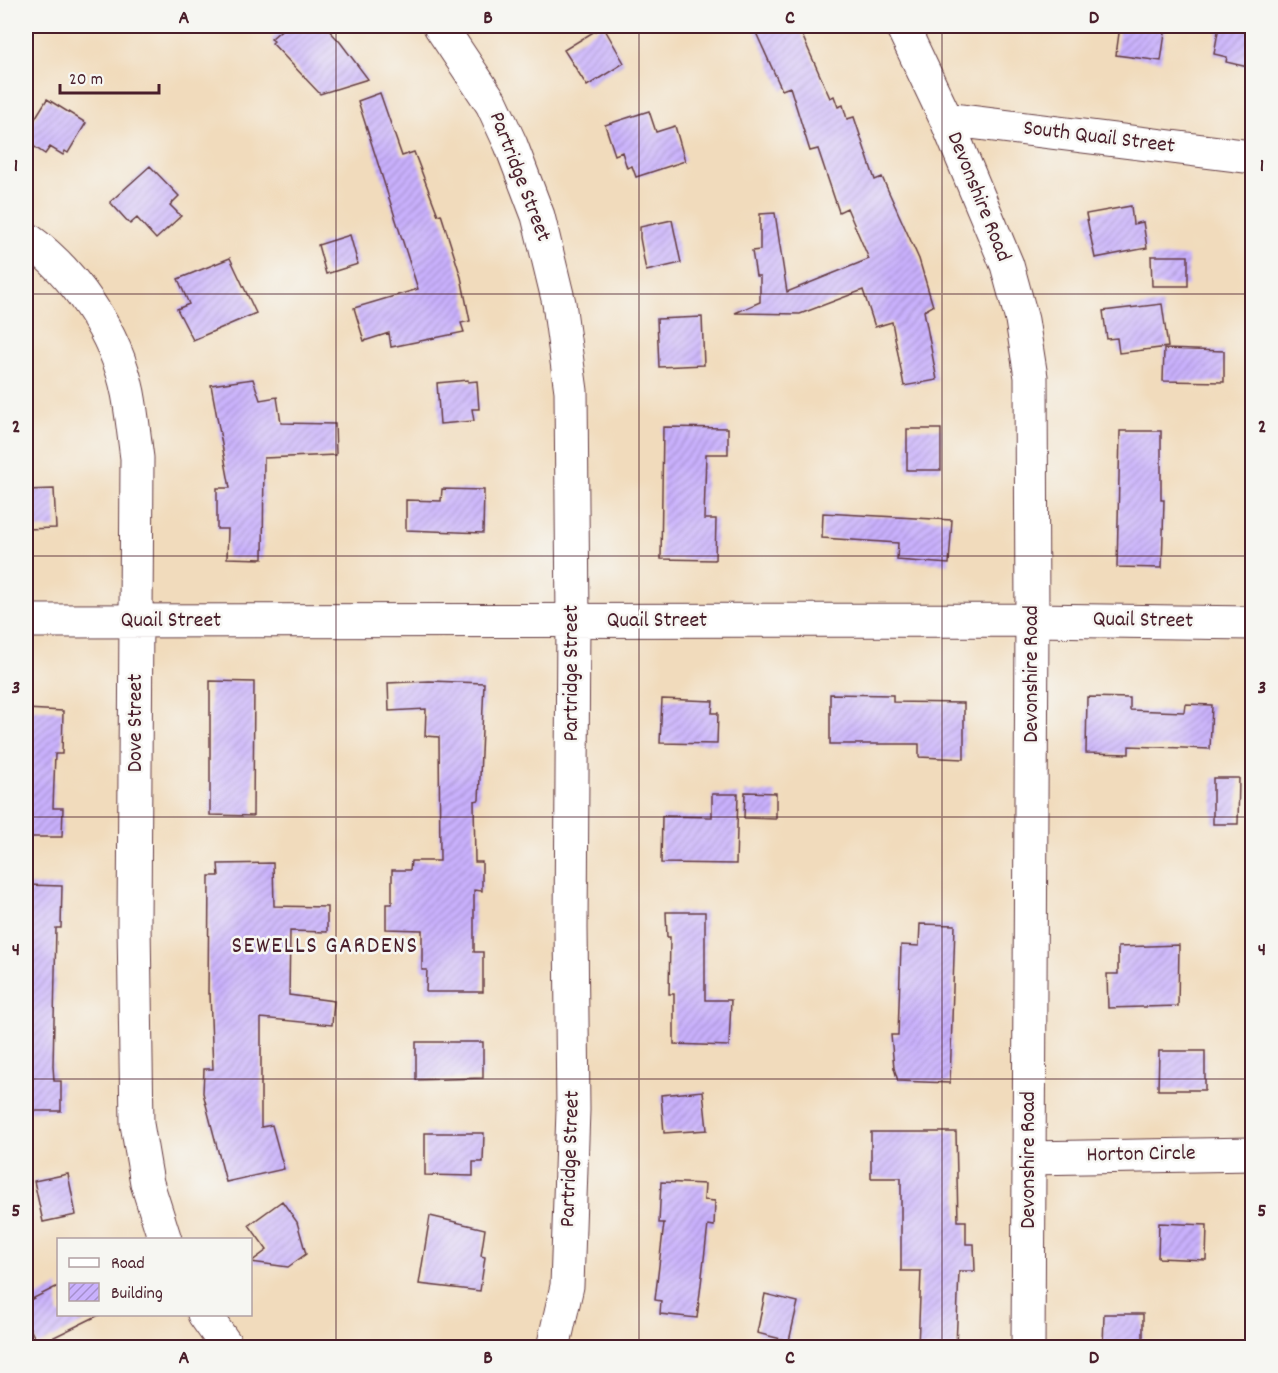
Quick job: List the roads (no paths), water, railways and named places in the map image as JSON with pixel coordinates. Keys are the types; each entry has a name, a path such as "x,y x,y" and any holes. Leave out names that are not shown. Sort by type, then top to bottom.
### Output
{"street":[{"name":"Partridge Street","path":"440,26 492,104 511,145 538,216 559,303 571,392 573,1110 567,1286 553,1347"},
{"name":"Devonshire Road","path":"902,26 946,119 1007,265 1022,320 1031,377 1028,1347"},
{"name":"South Quail Street","path":"946,119 1252,157"},
{"name":"Dove Street","path":"26,238 43,250 75,284 88,303 116,357 128,392 137,458 134,926 137,1124 147,1183 165,1238"},
{"name":"Quail Street","path":"26,621 1032,620 1252,622"},
{"name":"Horton Circle","path":"1029,1158 1252,1154"},
{"path":"205,1316 228,1347"}],"district":[{"name":"SEWELLS GARDENS","path":"325,947"}]}
